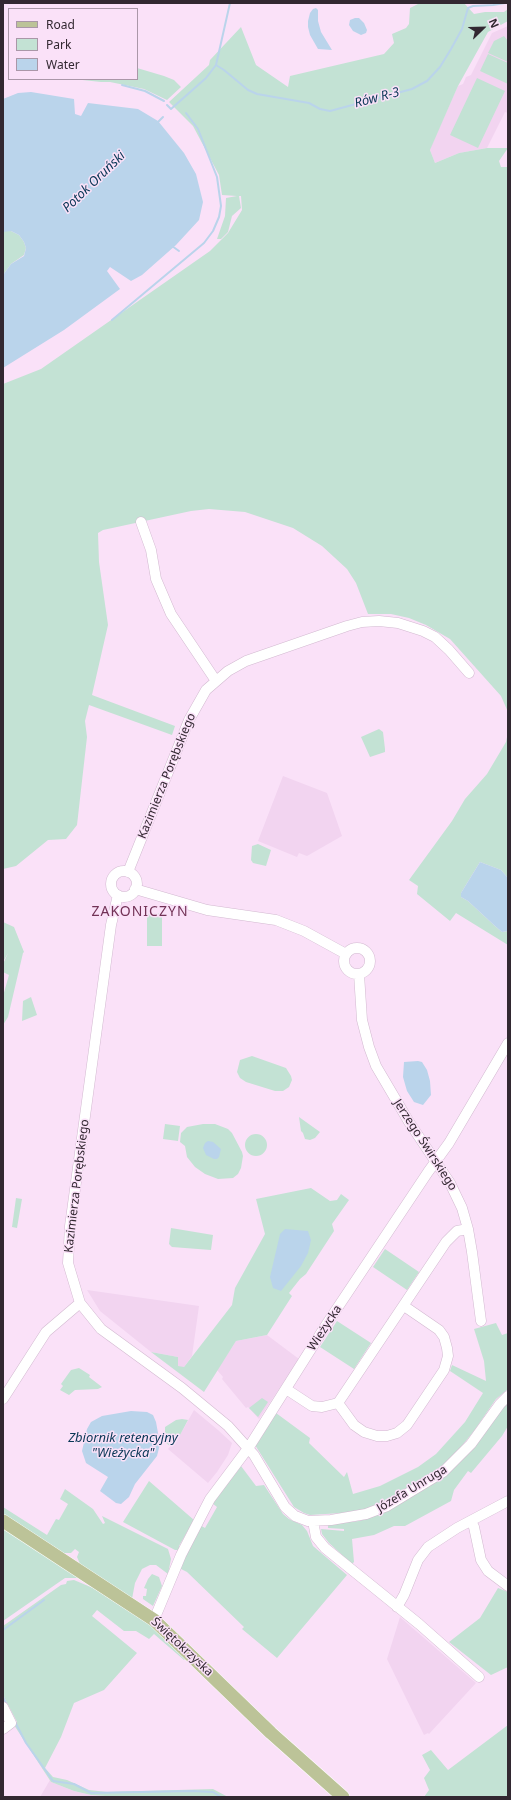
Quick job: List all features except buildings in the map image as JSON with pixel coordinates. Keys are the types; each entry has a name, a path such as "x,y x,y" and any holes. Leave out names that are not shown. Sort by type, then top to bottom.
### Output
{"main road":[{"name":"Świętokrzyska","path":"3,1521 154,1620 271,1732 343,1797"}],"street":[{"path":"141,522 150,547 158,586 171,614 216,681"},
{"name":"Kazimierza Porębskiego","path":"249,1447 206,1407 102,1329 80,1304 68,1263 70,1226 110,932 118,896 112,888 113,878 118,873 128,872 189,720 199,700 216,681 228,671 246,661 347,626 362,622 379,621 410,626 435,638 449,650 469,673"},
{"path":"118,896 130,895 135,889 136,885 134,877 128,872"},
{"path":"135,889 207,910 276,920 304,931 346,954"},
{"path":"352,948 366,950 369,954 370,959 368,969 359,974 348,970 345,965 346,954 352,948"},
{"name":"Jerzego Świrskiego","path":"359,974 362,1020 368,1047 376,1066 409,1122 436,1162 458,1199 468,1229 481,1321"},
{"name":"Wieżycka","path":"154,1620 181,1556 210,1499 249,1447 328,1322 449,1143 508,1043"},
{"path":"286,1389 312,1406 322,1407 338,1403 446,1242 457,1231 468,1229"},
{"path":"3,1399 46,1332 53,1324 80,1304"},
{"path":"338,1403 354,1425 364,1432 377,1436 387,1436 397,1433 407,1425 444,1370 448,1356 444,1338 439,1330 404,1306"},
{"name":"Józefa Unruga","path":"249,1447 285,1507 297,1517 313,1521 359,1516 377,1511 443,1472 471,1444 500,1404 508,1396"},
{"path":"397,1607 422,1554 434,1542 508,1500"},
{"path":"313,1521 316,1537 325,1548 479,1677"},
{"path":"471,1521 474,1527 481,1560 488,1571 508,1586"},
{"path":"3,1707 11,1723 3,1729"}],"shaded area":[{"path":"508,26 508,113 505,112 487,148 459,153 435,163 430,150 431,146 458,86 463,84 466,77 471,75 492,33"},
{"path":"283,776 327,793 342,836 307,856 299,853 297,857 258,841"},
{"path":"87,1290 199,1306 192,1356 184,1367 178,1367 178,1357 151,1352 100,1311"},
{"path":"267,1335 299,1359 259,1419 248,1407 246,1408 222,1379 223,1377 217,1370 236,1341"},
{"path":"194,1410 232,1443 228,1455 208,1483 168,1449 180,1435"},
{"path":"400,1617 476,1683 429,1734 424,1735 387,1659"},
{"path":"50,1780 51,1782 74,1791 91,1795 106,1796 40,1797"}],"green space":[{"path":"420,3 464,3 474,14 485,12 504,12 508,9 508,21 488,32 458,86 430,150 435,163 459,153 487,148 508,148 499,161 501,167 507,167 508,170 508,712 501,696 450,639 426,625 409,618 391,614 368,614 356,583 347,569 322,546 293,528 245,512 209,509 191,511 103,530 98,533 99,562 108,625 92,695 175,726 172,735 89,705 85,721 87,737 77,825 66,839 48,840 16,866 3,869 3,384 41,369 210,251 228,233 242,210 241,196 239,196 241,208 232,216 228,232 221,239 217,239 225,216 226,198 237,196 222,195 219,175 193,126 169,102 209,65 210,60 241,27 256,65 288,87 290,76 384,54 394,43 392,34 406,28 409,24 410,8"},
{"path":"504,36 508,41 508,62 488,53 494,41"},
{"path":"488,54 508,63 508,84 480,71"},
{"path":"138,68 174,80 181,87 167,100 144,89 110,82 82,80 138,80"},
{"path":"477,78 505,91 478,148 450,135"},
{"path":"4,231 11,231 19,235 26,248 24,255 11,264 3,275"},
{"path":"379,729 383,732 385,752 370,757 361,737"},
{"path":"508,732 508,878 501,870 480,862 461,893 461,897 468,901 502,932 508,931 508,945 456,913 450,921 417,894 418,886 409,880 452,821 465,799 487,774 506,742"},
{"path":"258,844 271,850 266,866 253,863 251,860 252,846"},
{"path":"162,913 162,946 147,946 147,914"},
{"path":"3,922 14,927 24,952 8,1017 3,1025 3,996 9,975 3,972 3,964 8,953 3,962"},
{"path":"31,997 37,1015 22,1021 23,1001"},
{"path":"252,1056 286,1068 292,1080 289,1087 283,1091 275,1091 246,1082 240,1078 237,1072 240,1060"},
{"path":"299,1117 320,1132 315,1138 310,1140 305,1139 301,1131"},
{"path":"165,1124 180,1126 178,1141 163,1139"},
{"path":"203,1124 215,1124 228,1129 232,1133 243,1156 241,1168 238,1174 233,1178 218,1179 205,1174 195,1167 187,1157 185,1146 180,1142 181,1133 187,1127"},
{"path":"256,1134 264,1137 267,1145 264,1153 256,1156 248,1153 245,1145 248,1137"},
{"path":"311,1188 330,1201 337,1200 341,1194 349,1200 332,1224 334,1231 306,1274 289,1293 292,1296 267,1335 236,1341 204,1392 151,1352 178,1357 178,1366 184,1367 232,1305 235,1288 265,1234 256,1199"},
{"path":"16,1198 22,1199 17,1228 12,1227"},
{"path":"171,1228 213,1235 211,1250 172,1247 169,1244"},
{"path":"385,1249 419,1272 407,1290 373,1267"},
{"path":"337,1321 371,1343 354,1369 320,1347"},
{"path":"496,1323 502,1335 508,1333 508,1389 496,1399 474,1431 456,1453 438,1469 376,1506 357,1512 310,1515 294,1507 255,1445 276,1413 310,1438 309,1443 344,1477 347,1472 353,1494 380,1486 418,1467 436,1454 465,1422 483,1393 450,1371 452,1365 486,1381 484,1361 474,1329"},
{"path":"79,1368 90,1375 89,1377 102,1387 98,1389 75,1390 69,1395 60,1390 63,1386 61,1384 71,1370"},
{"path":"262,1398 268,1402 258,1417 249,1408"},
{"path":"508,1401 508,1426 502,1436 471,1473 468,1471 454,1490 451,1501 405,1526 394,1526 374,1535 352,1539 354,1562 352,1564 329,1543 322,1534 321,1529 344,1531 344,1529 328,1528 328,1524 359,1521 380,1514 452,1470 462,1460"},
{"path":"176,1420 188,1420 180,1435 170,1446 166,1443 165,1427"},
{"path":"241,1466 256,1486 264,1485 283,1514 289,1519 302,1525 307,1531 313,1546 347,1575 277,1658 242,1629 244,1627 187,1572 179,1568 200,1525 205,1528 217,1507 212,1503 232,1475 236,1473"},
{"path":"149,1481 194,1520 179,1546 179,1550 175,1550 123,1522"},
{"path":"65,1489 93,1509 103,1524 105,1523 102,1516 168,1549 171,1559 168,1574 156,1565 150,1565 142,1569 135,1583 132,1599 80,1564 77,1557 79,1552 75,1549 71,1553 64,1553 3,1515 3,1507 47,1535 56,1519 59,1520 68,1504 60,1499"},
{"path":"3,1526 81,1578 65,1578 3,1621"},
{"path":"152,1574 159,1577 162,1586 153,1606 143,1599 143,1596 146,1596 147,1589 144,1588"},
{"path":"74,1580 93,1588 156,1629 185,1659 184,1660 154,1634 149,1639 136,1631 124,1631 97,1610 92,1616 137,1653 104,1690 74,1703 61,1737 45,1768 53,1777 67,1780 89,1790 107,1792 213,1789 228,1797 105,1797 74,1791 51,1782 14,1725 17,1722 3,1695 3,1626 61,1585 66,1584 67,1581"},
{"path":"498,1588 508,1592 508,1667 491,1675 449,1642 480,1618"},
{"path":"508,1725 508,1797 424,1797 429,1790 424,1778 430,1770 422,1755 431,1750 448,1770"}],"water":[{"path":"316,8 318,10 318,21 321,32 332,50 318,49 310,35 308,21 310,13"},
{"path":"359,18 364,23 367,30 366,33 361,35 353,31 349,25 350,20"},
{"path":"31,92 74,99 75,114 81,116 88,103 138,109 158,121 184,153 196,174 203,202 199,220 176,245 142,275 131,281 110,267 107,271 120,289 64,330 3,368 3,275 11,264 24,256 26,248 19,235 11,231 3,232 3,99 18,93"},
{"path":"480,862 501,870 508,878 508,931 502,932 468,901 461,897 461,893"},
{"path":"404,1062 422,1062 427,1070 430,1081 431,1095 423,1105 414,1102 407,1091 403,1077"},
{"path":"208,1141 213,1142 221,1149 217,1159 206,1155 203,1148 205,1143"},
{"path":"285,1229 308,1231 311,1240 308,1253 301,1266 281,1291 273,1288 270,1277 280,1234"},
{"name":"Zbiornik retencyjny \"Wieżycka\"","path":"131,1411 147,1412 153,1415 156,1422 160,1444 157,1456 135,1484 129,1497 121,1504 116,1503 100,1491 108,1477 86,1463 82,1451 87,1429 91,1422 102,1416"}],"waterway":[{"name":"Potok Oruński","path":"171,109 206,78 216,65 230,3"},
{"name":"Rów R-3","path":"216,65 248,90 257,94 309,103 320,109 330,111 412,89 427,81 440,67 451,49 462,29 468,8 473,6 505,3"},
{"path":"122,85 145,91 164,101"},
{"name":"Potok Oruński","path":"167,105 171,109"},
{"path":"112,320 204,243 213,231 219,217 221,206 217,177 198,129 186,113"},
{"name":"Potok Oruński","path":"157,123 163,117"},
{"path":"172,246 179,251"},
{"path":"3,1630 44,1600"},
{"name":"Potok Oruński","path":"3,1697 7,1705"},
{"name":"Potok Oruński","path":"15,1722 26,1743 53,1781 74,1784 91,1793 192,1791 213,1792 221,1797"}],"district":[{"name":"ZAKONICZYN","path":"140,912"}]}
